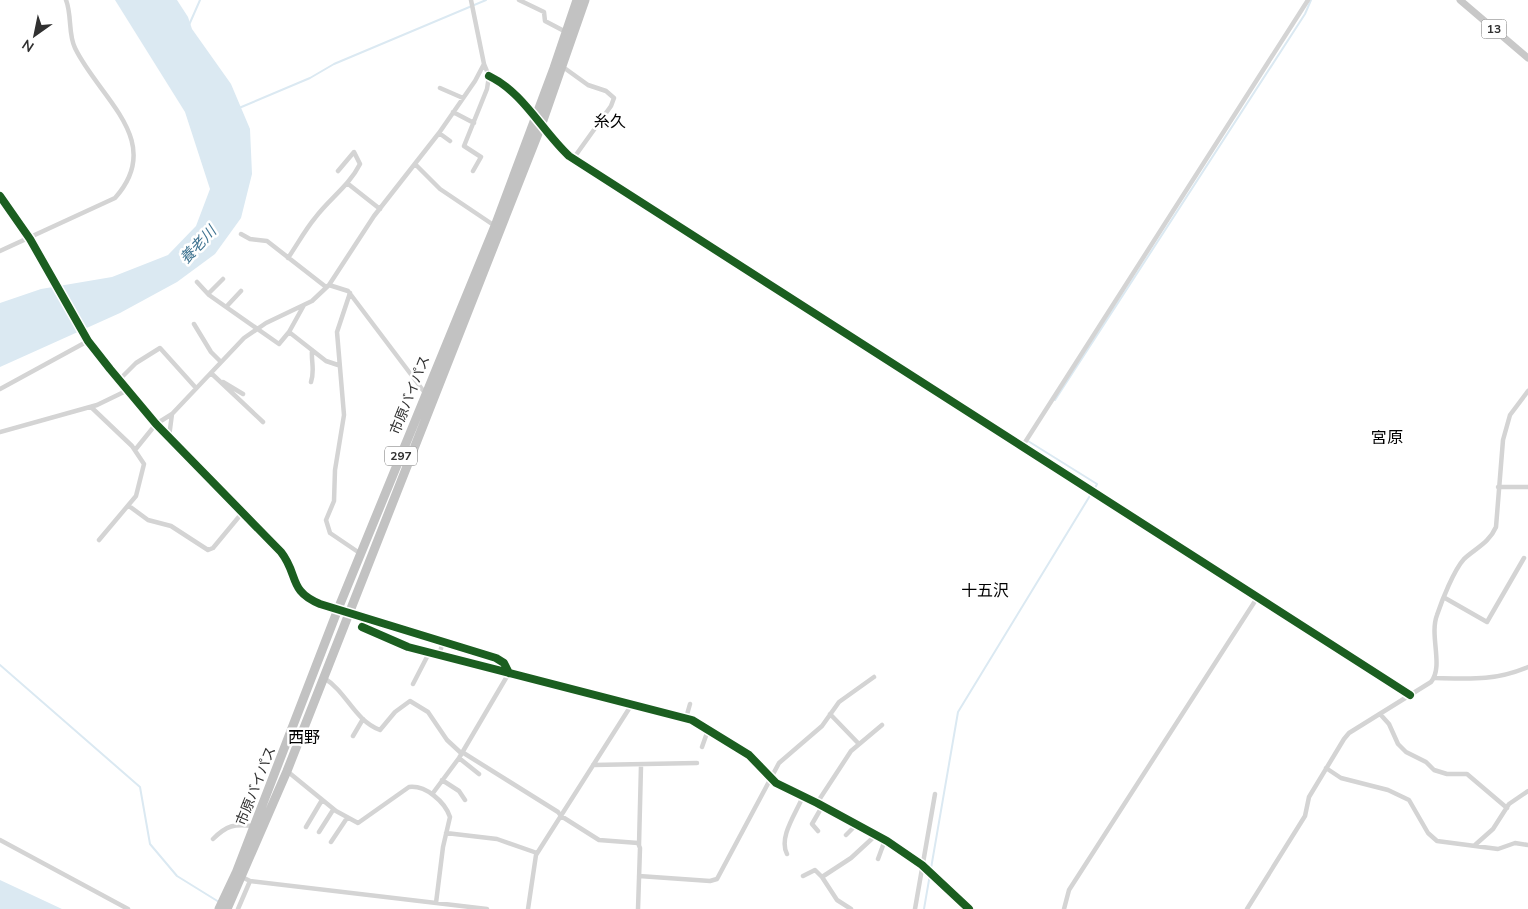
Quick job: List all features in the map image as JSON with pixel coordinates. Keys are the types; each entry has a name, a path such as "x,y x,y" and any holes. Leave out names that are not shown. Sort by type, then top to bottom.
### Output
{"highway":[{"name":"市原バイパス","path":"219,909 255,826 338,609 429,395 539,122 577,0"},
{"name":"市原バイパス","path":"227,909 246,879 429,395 495,226 563,67 585,0"}],"main road":[{"name":"13","path":"1460,0 1469,3 1528,58"}],"street":[{"path":"0,251 30,239 115,198 124,188 133,164 135,150 124,122 74,46 66,0"},
{"path":"471,0 484,64 489,76 487,89 464,146 481,157 473,171"},
{"path":"518,0 544,12 545,21 566,32"},
{"path":"1022,447 1308,0"},
{"path":"135,450 156,424 168,414 172,414 244,338 256,329 312,301 328,286 380,209 439,133 484,64"},
{"path":"563,67 588,85 606,91 614,98 611,106 573,159"},
{"path":"489,76 502,83 573,159 1410,695"},
{"path":"440,88 463,98"},
{"path":"452,112 474,123"},
{"path":"439,133 450,140"},
{"path":"288,258 314,219 347,183 360,164 354,152 338,170"},
{"path":"416,164 440,189 495,226"},
{"path":"347,183 380,209"},
{"path":"0,196 30,239 88,341 156,424 288,562 296,588 300,593 308,599 338,609 496,658 504,663 510,673"},
{"path":"241,234 250,239 265,240 328,286 344,288 350,293 429,395"},
{"path":"208,294 223,279"},
{"path":"197,282 208,294 280,344 304,305"},
{"path":"227,306 241,291"},
{"path":"350,293 337,332 338,364 343,391 344,415 335,470 334,500 326,520 330,533 361,554"},
{"path":"194,324 211,352 221,362"},
{"path":"289,332 305,342 326,361 338,364"},
{"path":"0,389 88,341"},
{"path":"119,380 136,363 160,348 196,388"},
{"path":"311,382 314,368 311,357 312,350"},
{"path":"211,373 263,422"},
{"path":"219,381 243,394"},
{"path":"0,432 91,407 128,390"},
{"path":"1435,678 1437,667 1433,631 1460,565 1491,538 1494,533 1503,440 1510,415 1528,391"},
{"path":"91,407 135,450 144,464 136,496 99,540"},
{"path":"169,437 172,414"},
{"path":"1498,487 1528,487"},
{"path":"129,506 148,520 171,526 208,550 213,548 242,513"},
{"path":"1445,598 1487,622 1524,558"},
{"path":"1064,909 1069,890 1256,598"},
{"path":"362,627 397,644 686,718 749,756 770,778 818,802 885,840 922,865 967,908"},
{"path":"439,655 443,642"},
{"path":"412,684 429,652"},
{"path":"1247,909 1305,816 1308,796 1349,733 1435,678 1488,679 1511,674 1528,667"},
{"path":"433,793 461,754 510,673"},
{"path":"323,677 341,691 350,707 363,719 380,730 395,712 410,701 428,712 446,740 479,774"},
{"path":"639,876 710,881 717,879 779,763 822,726 839,702 874,677"},
{"path":"528,909 537,853 632,704"},
{"path":"686,718 690,704"},
{"path":"830,714 858,743"},
{"path":"1380,714 1389,724 1398,744 1406,752 1426,762 1434,770 1447,774 1466,774 1507,808"},
{"path":"352,736 363,719"},
{"path":"818,802 840,766 858,743 882,725"},
{"path":"702,746 708,730"},
{"path":"461,754 551,807 561,816 599,840 639,845"},
{"path":"593,765 642,766 697,763"},
{"path":"638,909 642,766"},
{"path":"1326,768 1341,778 1388,790 1409,800 1428,833 1437,841 1498,849 1515,843 1528,845"},
{"path":"287,771 334,810 355,823 361,822 409,787 417,787 433,793 449,814 436,903"},
{"path":"442,780 459,791 465,800"},
{"path":"1475,845 1493,829 1507,808 1521,794 1528,790"},
{"path":"911,909 915,907 935,794"},
{"path":"787,854 784,848 785,837 803,796"},
{"path":"306,827 322,800"},
{"path":"818,831 812,824 823,806"},
{"path":"319,832 334,810"},
{"path":"331,842 347,818"},
{"path":"846,835 857,824"},
{"path":"213,839 224,828 231,826 255,826"},
{"path":"446,833 487,836 537,853"},
{"path":"822,877 851,858 876,835"},
{"path":"0,840 128,909"},
{"path":"878,858 885,840"},
{"path":"803,876 815,870 822,877 837,900 851,909"},
{"path":"238,909 246,879 487,909"}],"water":[{"name":"養老川","path":"115,0 177,0 188,17 192,29 231,84 250,129 252,174 241,218 215,254 177,282 120,313 0,367 0,303 41,289 112,277 168,255 196,226 210,189 185,112"},
{"path":"0,880 62,909 0,909"}],"waterway":[{"path":"189,25 200,0"},
{"path":"239,108 310,78 334,64 486,0"},
{"path":"1055,400 1305,14 1311,0"},
{"path":"1028,441 1097,484 1094,490"},
{"path":"924,909 958,712 1091,494"},
{"path":"0,665 140,787 150,844 177,876 219,902"}],"cycle path":[{"path":"489,76 512,92 569,156 1410,695"},
{"path":"0,196 30,239 88,341 156,424 281,552 287,560 298,588 303,594 320,604 496,658 504,663 509,673"},
{"path":"362,627 408,647 692,720 749,755 776,783 887,841 922,865 969,909"}],"district":[{"name":"糸久","path":"610,122"},
{"name":"宮原","path":"1387,438"},
{"name":"十五沢","path":"985,591"},
{"name":"西野","path":"304,738"}]}
